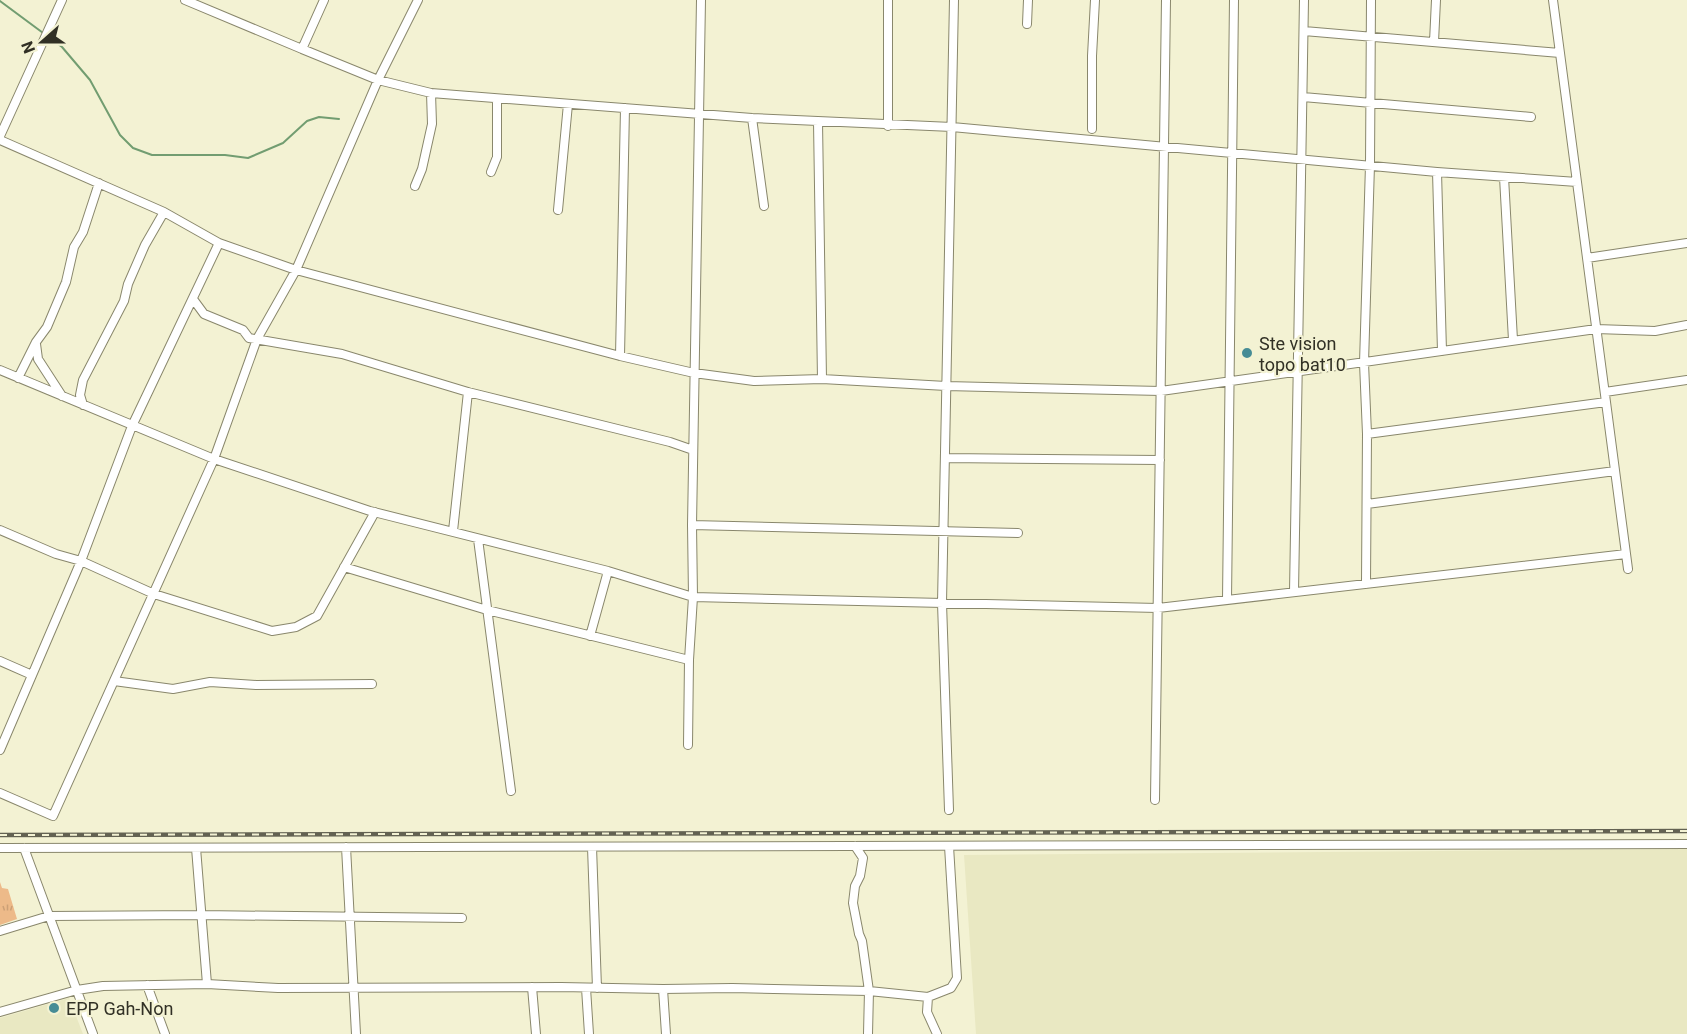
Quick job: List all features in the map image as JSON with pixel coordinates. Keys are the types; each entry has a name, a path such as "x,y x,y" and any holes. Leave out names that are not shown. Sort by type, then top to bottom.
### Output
{"street":[{"path":"62,0 0,138 164,212 219,243 296,270 694,374 754,381 822,380 946,386 1161,391 1596,328 1655,331 1687,325"},
{"path":"184,0 378,80 431,93 752,118 888,126 952,127 1232,154 1577,182"},
{"path":"302,49 324,0"},
{"path":"0,793 53,816 213,459 257,339 296,270 378,80 418,0"},
{"path":"688,746 689,660 693,597 694,374 701,0"},
{"path":"888,0 888,126"},
{"path":"949,810 942,603 954,0"},
{"path":"1027,24 1028,0"},
{"path":"1092,129 1095,0"},
{"path":"1155,800 1167,0"},
{"path":"1227,600 1233,0"},
{"path":"1294,592 1304,0"},
{"path":"1366,584 1367,434 1364,363 1370,165 1371,0"},
{"path":"1434,42 1436,0"},
{"path":"1553,0 1628,569"},
{"path":"1304,31 1560,53"},
{"path":"415,186 422,170 432,124 431,93"},
{"path":"1303,97 1531,117"},
{"path":"492,172 497,157 497,99"},
{"path":"558,210 568,104"},
{"path":"620,356 625,108"},
{"path":"752,118 760,162 764,206"},
{"path":"818,122 822,380"},
{"path":"1437,172 1442,351"},
{"path":"1504,177 1513,340"},
{"path":"18,378 36,342 48,327 66,282 74,247 83,232 99,183"},
{"path":"83,405 80,395 83,380 124,301 128,284 145,245 164,212"},
{"path":"0,750 81,561 132,426 219,243"},
{"path":"1587,258 1687,243"},
{"path":"193,298 204,314 243,330 249,338 342,354 468,392 670,442 693,450"},
{"path":"36,342 38,359 62,397"},
{"path":"0,370 213,459 375,512 608,571 693,597 1158,608 1626,554"},
{"path":"1605,392 1687,380"},
{"path":"453,531 468,392"},
{"path":"1367,434 1606,402"},
{"path":"945,458 1160,460"},
{"path":"1367,504 1615,471"},
{"path":"0,530 56,554 81,561 154,594 272,631 296,627 317,616 375,512"},
{"path":"692,525 1018,533"},
{"path":"478,539 511,790"},
{"path":"344,567 487,610 689,660"},
{"path":"590,636 608,571"},
{"path":"0,661 32,675"},
{"path":"114,681 173,689 210,682 256,685 372,684"},
{"path":"0,848 1687,844"},
{"path":"855,846 863,858 853,903 862,941 869,991 868,1034"},
{"path":"0,1012 77,990 104,986 207,984 278,988 732,988 869,991 928,997 951,988 957,978 949,846"},
{"path":"346,847 356,1034"},
{"path":"592,847 597,988"},
{"path":"24,848 93,1034"},
{"path":"196,848 207,984"},
{"path":"0,932 49,916 462,918"},
{"path":"147,985 165,1034"},
{"path":"532,987 536,1034"},
{"path":"586,988 589,1034"},
{"path":"663,989 666,1034"},
{"path":"928,997 927,1012 937,1034"}],"shaded area":[{"path":"1687,849 1687,1034 976,1034 964,855"},
{"name":"EPP Gah-Non","path":"69,998 83,1034 0,1034 0,1018"}],"green space":[{"path":"0,882 2,888 8,889 17,919 0,925"}],"waterway":[{"path":"0,1 62,47 90,80 120,135 133,148 152,155 225,155 248,158 283,143 307,121 319,117 339,119"}],"railway":[{"path":"0,835 1687,831"}],"place":[{"name":"Ste vision topo bat10","path":"1247,353"},
{"name":"EPP Gah-Non","path":"54,1008"}]}
